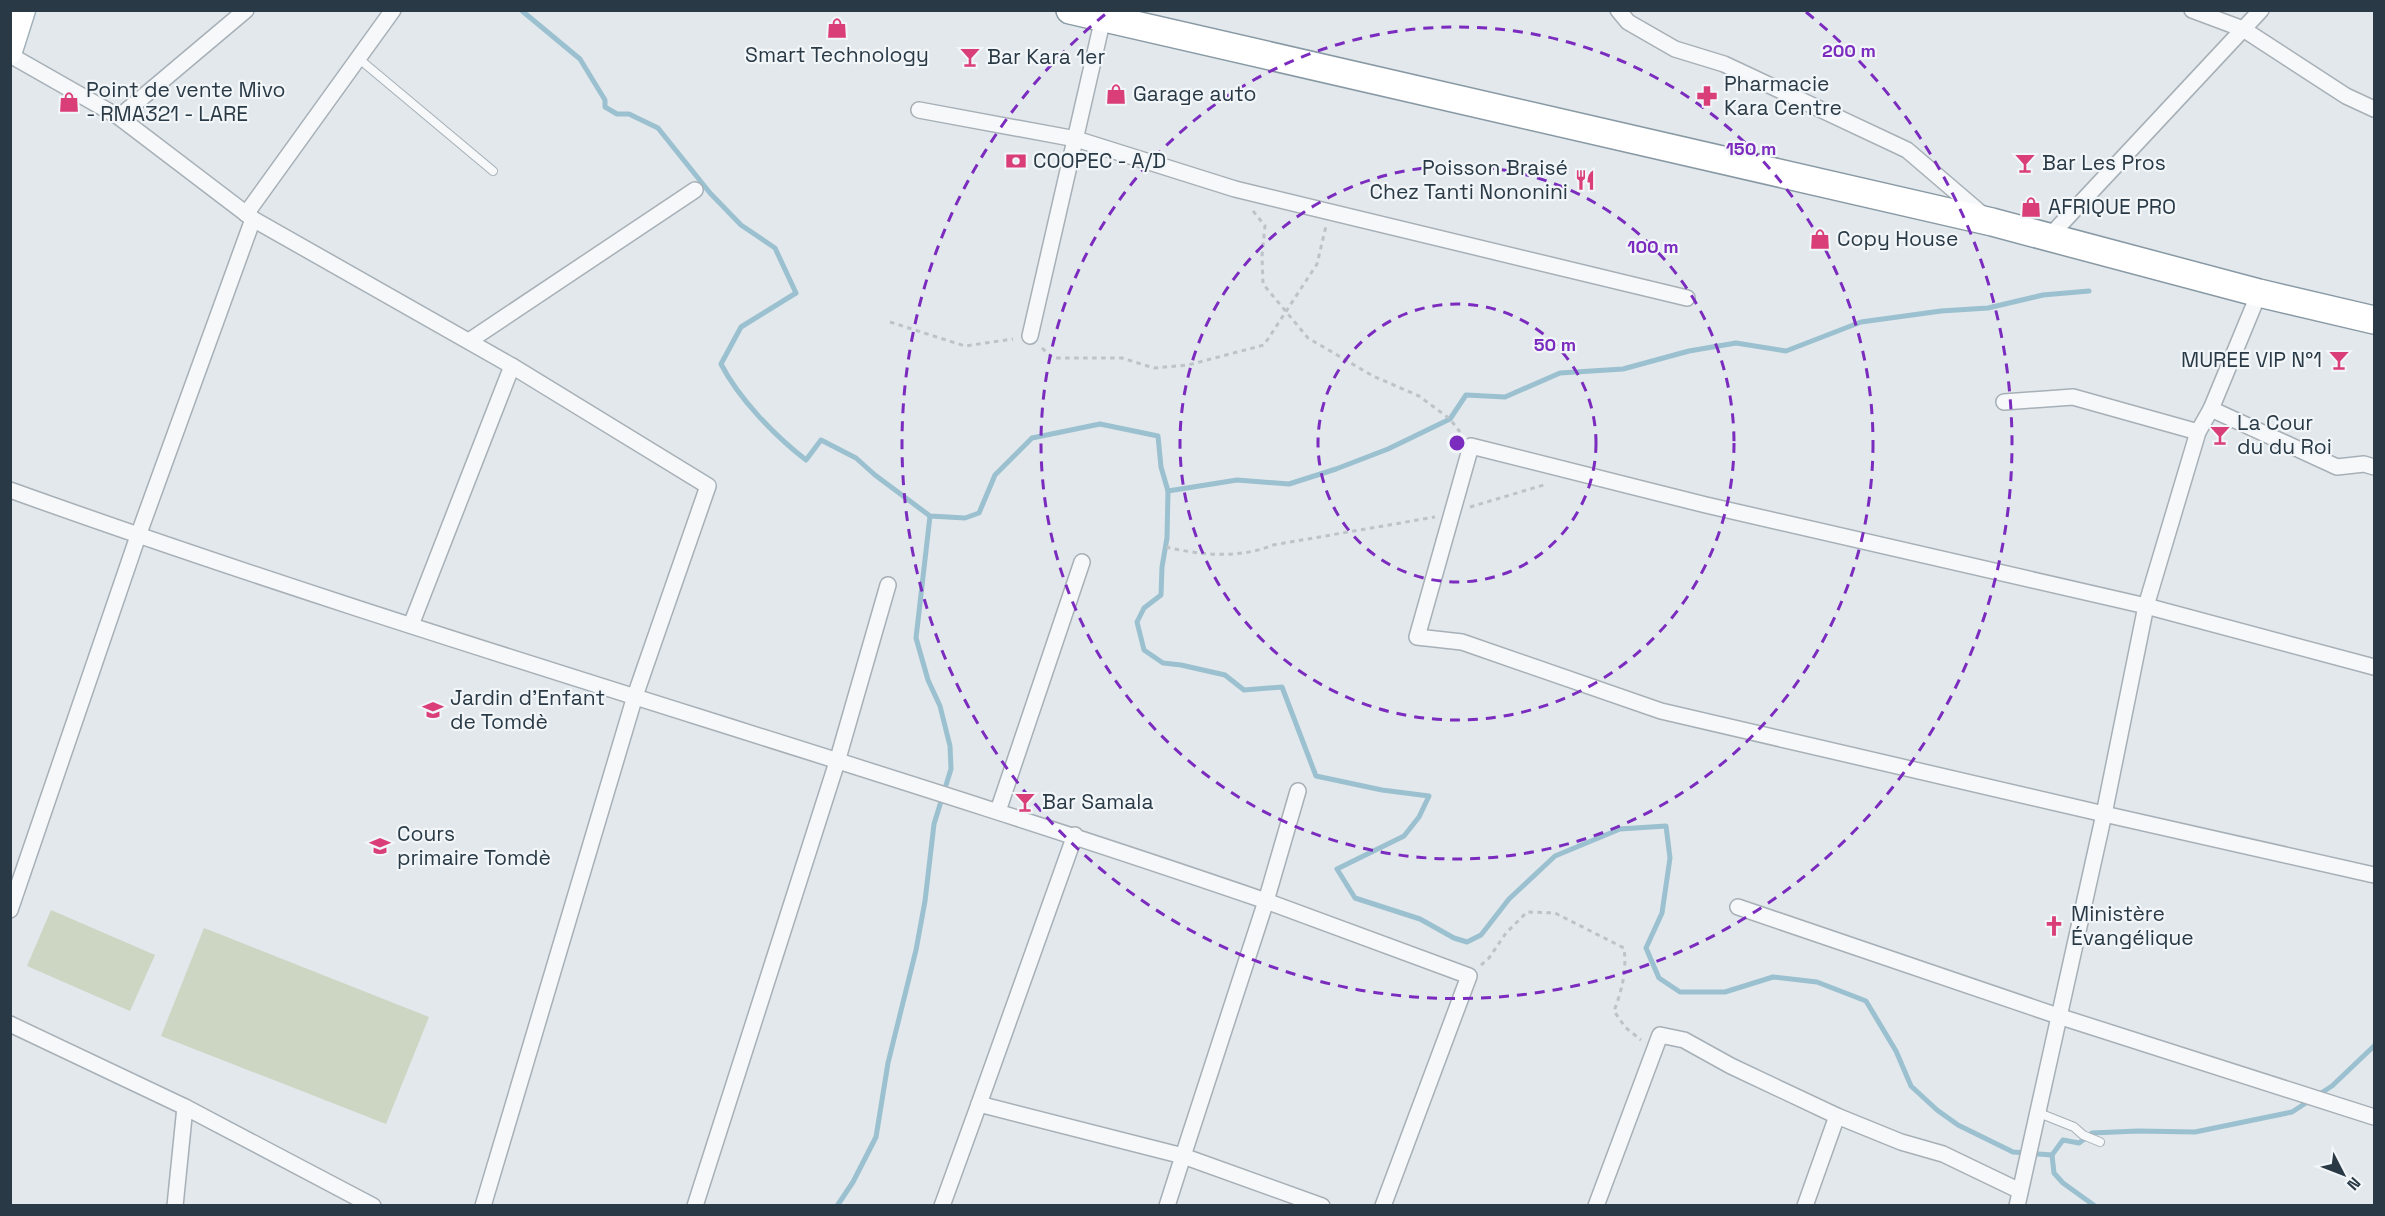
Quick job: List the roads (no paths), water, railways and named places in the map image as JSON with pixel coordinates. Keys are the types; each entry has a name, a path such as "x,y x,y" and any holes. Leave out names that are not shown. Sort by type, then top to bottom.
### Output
{"highway":[{"path":"1070,10 1992,222 2047,239 2374,320"}],"main road":[{"path":"10,53 23,10"}],"street":[{"path":"119,117 246,10"},
{"path":"10,910 250,216 393,10"},
{"path":"1618,10 1628,22 1676,49 1724,64 1907,150 1992,222"},
{"path":"2192,10 2243,29 2346,96 2374,109"},
{"path":"2047,239 2260,10"},
{"path":"1030,336 1103,18"},
{"path":"10,53 119,117 250,216 513,366 708,486 635,696 483,1206"},
{"path":"918,110 1076,139 1234,189 1687,298"},
{"path":"469,341 694,190"},
{"path":"1596,1206 1660,1035 1684,1040 1731,1066 1837,1116 1901,1142 1943,1154 2019,1198 2104,814 2146,606 2198,432 2211,409 2259,293"},
{"path":"411,624 513,366"},
{"path":"2004,402 2035,402 2073,397 2198,432"},
{"path":"2211,409 2337,467 2364,464 2374,467"},
{"path":"2374,667 2146,606 1706,505 1471,446 1418,637 1462,642 1661,711 2374,875"},
{"path":"10,490 138,536 837,762 1075,835 1266,901 1469,976 1383,1206"},
{"path":"998,811 1082,562"},
{"path":"694,1206 837,762 888,585"},
{"path":"1167,1206 1266,901 1298,791"},
{"path":"942,1206 1075,835"},
{"path":"1738,907 2058,1016 2374,1117"},
{"path":"10,1024 185,1107 373,1206"},
{"path":"979,1104 1183,1156 1322,1206"},
{"path":"175,1206 185,1107"},
{"path":"1805,1206 1837,1116"}],"lane":[{"path":"358,58 493,171"},
{"path":"2038,1113 2074,1127 2083,1135 2096,1141"}],"waterway":[{"path":"521,10 580,59 605,100 605,107 617,114 629,114 658,128 710,193 741,225 775,248 796,293 741,327 721,364 759,416 782,440 806,460 821,440 856,458 930,516 965,518 979,513 995,475 1032,438 1100,424 1158,436 1161,467 1168,491 1167,538 1162,567 1161,595 1144,608 1137,622 1144,650 1163,663 1225,675 1244,690 1282,687 1316,776 1382,790 1429,796 1419,817 1404,836 1337,869 1355,898 1420,919 1454,938 1467,942 1481,935 1509,899 1555,856 1620,829 1666,826 1670,858 1662,913 1646,948 1659,978 1680,992 1725,992 1773,977 1817,982 1866,1001 1896,1051 1911,1086 1937,1110 1958,1125 2013,1152 2052,1155"},
{"path":"1168,491 1237,480 1289,484 1388,449 1450,419 1466,395 1505,397 1560,373 1623,369 1689,351 1736,343 1786,351 1861,322 1941,311 1988,308 2043,295 2089,291"},
{"path":"837,1206 853,1182 876,1137 888,1063 916,950 925,901 934,824 951,769 950,746 940,706 928,680 916,638 930,516"},
{"path":"2052,1155 2063,1140 2079,1143 2092,1133 2195,1132 2292,1112 2332,1086 2374,1046"},
{"path":"2052,1155 2054,1173 2063,1183 2095,1206"}],"place":[{"name":"Smart Technology","path":"837,28"},
{"name":"Bar Kara 1er","path":"970,57"},
{"name":"Garage auto","path":"1116,94"},
{"name":"Pharmacie Kara Centre","path":"1707,96"},
{"name":"Point de vente Mivo - RMA321 - LARE","path":"69,102"},
{"name":"COOPEC - A/D","path":"1016,161"},
{"name":"Bar Les Pros","path":"2025,163"},
{"name":"Poisson Braisé Chez Tanti Nononini","path":"1585,180"},
{"name":"AFRIQUE PRO","path":"2031,207"},
{"name":"Copy House","path":"1820,239"},
{"name":"MUREE VIP N°1","path":"2339,360"},
{"name":"La Cour du du Roi","path":"2220,435"},
{"name":"Jardin d'Enfant de Tomdè","path":"433,710"},
{"name":"Bar Samala","path":"1025,802"},
{"name":"Cours primaire Tomdè","path":"380,846"},
{"name":"Ministère Évangélique","path":"2054,926"}]}
